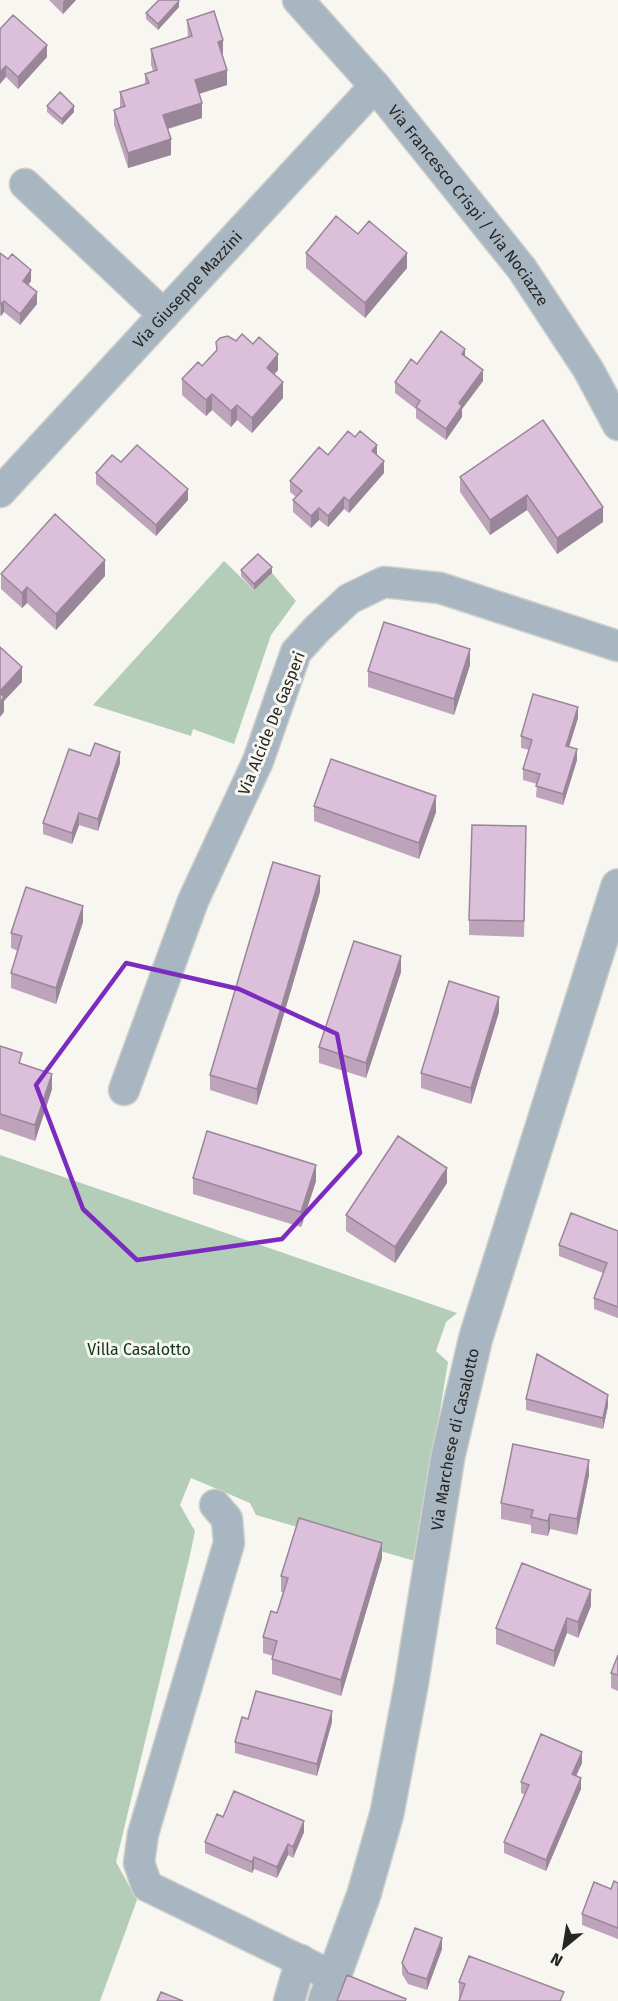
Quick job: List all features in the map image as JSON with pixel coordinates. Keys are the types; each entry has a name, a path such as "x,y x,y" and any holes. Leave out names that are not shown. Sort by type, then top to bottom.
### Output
{"street":[{"name":"Via Francesco Crispi / Via Nociazze","path":"298,0 375,86 522,269 588,369 618,424"},
{"name":"Via Giuseppe Mazzini","path":"0,492 375,86"},
{"path":"25,184 164,315"},
{"name":"Via Alcide De Gasperi","path":"124,1090 193,901 258,761 296,652 349,598 384,582 440,588 618,646"},
{"name":"Via Marchese di Casalotto","path":"329,1989 364,1894 387,1813 411,1686 448,1456 476,1337 618,886"},
{"path":"215,1505 227,1519 229,1543 143,1834 139,1863 147,1886 301,1960 329,1989"},
{"path":"289,2001 301,1960"}],"highlighted area":[{"path":"126,963 239,989 337,1034 360,1153 282,1239 137,1260 83,1209 36,1085"}],"green space":[{"path":"224,561 254,590 272,573 296,601 271,635 234,744 193,729 191,736 93,705"},
{"name":"Villa Casalotto","path":"0,1155 457,1313 446,1322 436,1351 448,1362 415,1561 256,1515 250,1503 191,1478 180,1505 195,1531 116,1862 137,1900 100,2001 0,2001"}],"building":[{"path":"159,0 179,1 158,24 146,13"},
{"path":"214,11 223,40 218,42 227,70 195,80 202,103 163,115 171,139 128,153 114,110 125,106 120,92 149,83 145,74 157,70 151,49 192,36 187,20"},
{"path":"13,15 47,45 18,77 6,66 0,72 0,29"},
{"path":"60,92 74,106 62,119 47,106"},
{"path":"336,216 358,234 369,221 407,253 365,303 306,253"},
{"path":"0,253 8,259 12,254 31,270 23,281 37,292 20,314 4,301 0,303"},
{"path":"441,331 465,349 462,354 483,370 459,403 462,406 446,429 416,407 420,401 395,382 411,359 417,364"},
{"path":"242,334 253,344 259,337 278,354 267,368 283,382 252,418 237,405 231,411 212,394 206,400 182,379 198,362 202,366 217,350 216,342 220,338 228,336 236,341"},
{"path":"543,420 603,507 557,538 527,495 490,520 460,477"},
{"path":"348,431 355,437 360,431 377,445 372,451 384,461 349,501 344,497 328,516 319,508 311,516 293,500 302,491 290,481 319,447 328,455"},
{"path":"137,445 188,489 156,525 96,473 112,455 121,462"},
{"path":"55,514 105,560 56,614 27,587 22,593 1,574"},
{"path":"258,554 272,567 254,584 241,570"},
{"path":"384,622 470,649 454,699 368,671"},
{"path":"0,647 22,667 0,691"},
{"path":"533,694 578,707 566,746 577,749 563,794 536,786 540,774 523,769 532,740 521,736"},
{"path":"95,743 120,752 98,819 79,813 72,833 43,823 69,749 90,756"},
{"path":"331,759 436,796 419,843 314,806"},
{"path":"472,825 526,826 524,921 469,920"},
{"path":"273,862 320,876 257,1089 210,1075"},
{"path":"26,887 83,906 56,988 11,973 22,936 11,933"},
{"path":"354,941 401,956 366,1063 319,1047"},
{"path":"449,981 499,997 471,1088 421,1073"},
{"path":"0,1046 22,1053 19,1063 52,1074 35,1125 0,1114"},
{"path":"207,1131 316,1165 301,1212 193,1178"},
{"path":"398,1136 447,1168 395,1247 346,1215"},
{"path":"571,1213 618,1231 618,1307 594,1298 607,1263 559,1245"},
{"path":"537,1354 608,1395 603,1418 526,1399"},
{"path":"513,1444 589,1460 577,1519 550,1514 548,1521 531,1517 533,1510 501,1503"},
{"path":"299,1518 382,1543 341,1680 272,1659 277,1641 263,1637 271,1611 277,1613 288,1578 281,1576"},
{"path":"522,1563 591,1590 578,1622 567,1618 554,1651 496,1628"},
{"path":"618,1655 618,1675 611,1673"},
{"path":"256,1691 332,1711 317,1764 235,1742 242,1717 248,1719"},
{"path":"541,1734 582,1752 572,1774 581,1778 546,1860 504,1842 529,1785 521,1782"},
{"path":"234,1791 304,1821 293,1847 288,1844 277,1867 254,1857 252,1862 205,1842 217,1814 223,1817"},
{"path":"614,1881 618,1883 618,1928 582,1914 594,1882 611,1889"},
{"path":"415,1928 442,1938 427,1979 408,1973 402,1963"},
{"path":"469,1956 564,1992 560,2001 459,2001 465,1984 459,1982"},
{"path":"347,1975 406,1999 405,2001 337,2001"},
{"path":"161,1992 183,2001 157,2001"}]}
